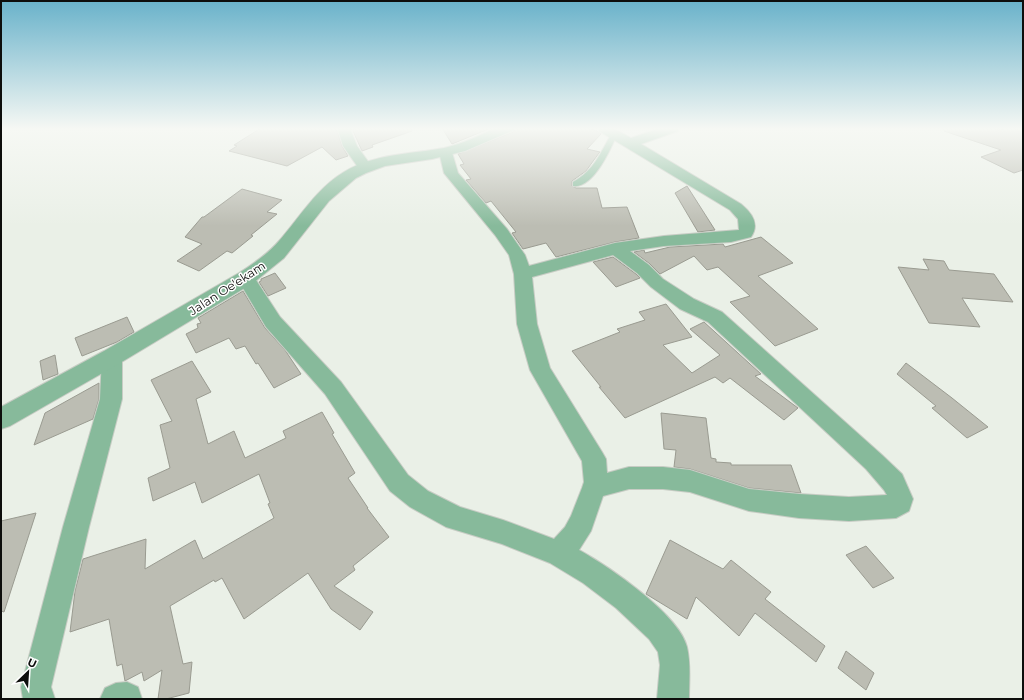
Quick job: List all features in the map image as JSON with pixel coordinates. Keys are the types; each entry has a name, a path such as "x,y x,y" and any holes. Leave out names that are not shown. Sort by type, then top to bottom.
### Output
{"street":[{"path":"360,161 365,167"},
{"name":"Jalan Oe'ekam","path":"1,419 112,358 246,278 267,263 285,245 318,202 335,185 365,167 399,161"},
{"path":"448,161 451,172 472,200 501,232 517,254 523,274 527,324 540,370 594,459 596,482 594,488 579,527 574,536 559,554"},
{"path":"523,274 559,262 615,248 644,243 731,237 745,234 748,229 748,224 743,215 728,203 661,161"},
{"path":"594,488 629,478 663,478 690,481 749,500 799,506 849,509 896,506 900,503 901,499 893,482 874,462 715,317 687,304 656,283 643,269 615,248"},
{"path":"246,278 273,322 333,388 399,483 419,499 455,518 503,532 559,554 593,573 626,598 658,629 672,646 674,665 673,699"},
{"path":"39,699 36,687 76,527 111,398 112,358"}],"lane":[{"path":"576,184 587,179 602,161"}],"building":[{"path":"266,161 297,161 287,166"},
{"path":"462,161 594,161 586,171 572,181 572,186 576,188 597,188 602,208 627,207 639,238 615,242 556,257 546,243 523,249 512,233 516,232 491,201 486,203 466,180 471,179 460,165 464,164"},
{"path":"989,161 1023,161 1023,170 1014,173"},
{"path":"687,186 715,230 698,232 675,193"},
{"path":"242,189 282,200 267,212 277,214 232,253 227,251 199,271 177,261 202,244 185,237 202,217"},
{"path":"761,237 793,263 758,276 818,329 775,346 730,302 750,296 718,267 707,270 694,256 660,274 634,252 644,250 645,253 670,247 723,244 725,247"},
{"path":"613,257 640,278 616,287 593,262"},
{"path":"923,259 944,261 949,270 994,274 1013,302 962,298 980,327 929,323 898,267 929,270"},
{"path":"275,273 286,288 268,296 259,282 261,279"},
{"path":"243,291 265,328 285,350 301,374 274,388 245,346 236,349 229,338 196,353 186,334 198,328 197,324 201,323 198,318"},
{"path":"666,304 692,337 663,345 692,373 720,355 690,329 704,322 761,374 755,376 798,408 784,420 730,378 723,383 715,377 625,418 572,351 620,332 617,329 645,320 639,312"},
{"path":"127,317 134,332 117,342 82,356 75,338"},
{"path":"55,355 58,374 43,380 40,361"},
{"path":"192,361 211,392 196,399 208,444 234,431 245,458 286,438 283,431 322,412 334,433 332,434 355,473 348,478 367,508 389,537 353,566 355,570 334,586 373,612 360,630 331,609 308,573 244,619 222,578 215,582 214,580 170,606 183,664 192,662 189,693 166,699 158,699 162,670 144,681 142,672 125,681 122,664 117,666 109,619 70,632 75,591 83,559 146,539 145,569 195,540 203,559 274,518 259,474 202,503 195,482 153,501 148,478 170,468 160,425 172,421 151,380"},
{"path":"906,363 988,427 967,438 932,408 936,406 897,374"},
{"path":"99,383 99,399 93,419 34,445 45,413"},
{"path":"661,413 706,418 711,458 716,459 716,462 731,463 731,465 791,465 801,493 749,488 690,469 674,467 676,450 664,449"},
{"path":"36,513 4,612 1,611 1,521"},
{"path":"670,540 723,569 731,560 771,592 765,599 825,646 816,662 755,613 739,636 696,597 687,619 646,594"},
{"path":"866,546 894,578 873,588 846,555"},
{"path":"846,651 874,673 866,690 838,668"}]}
